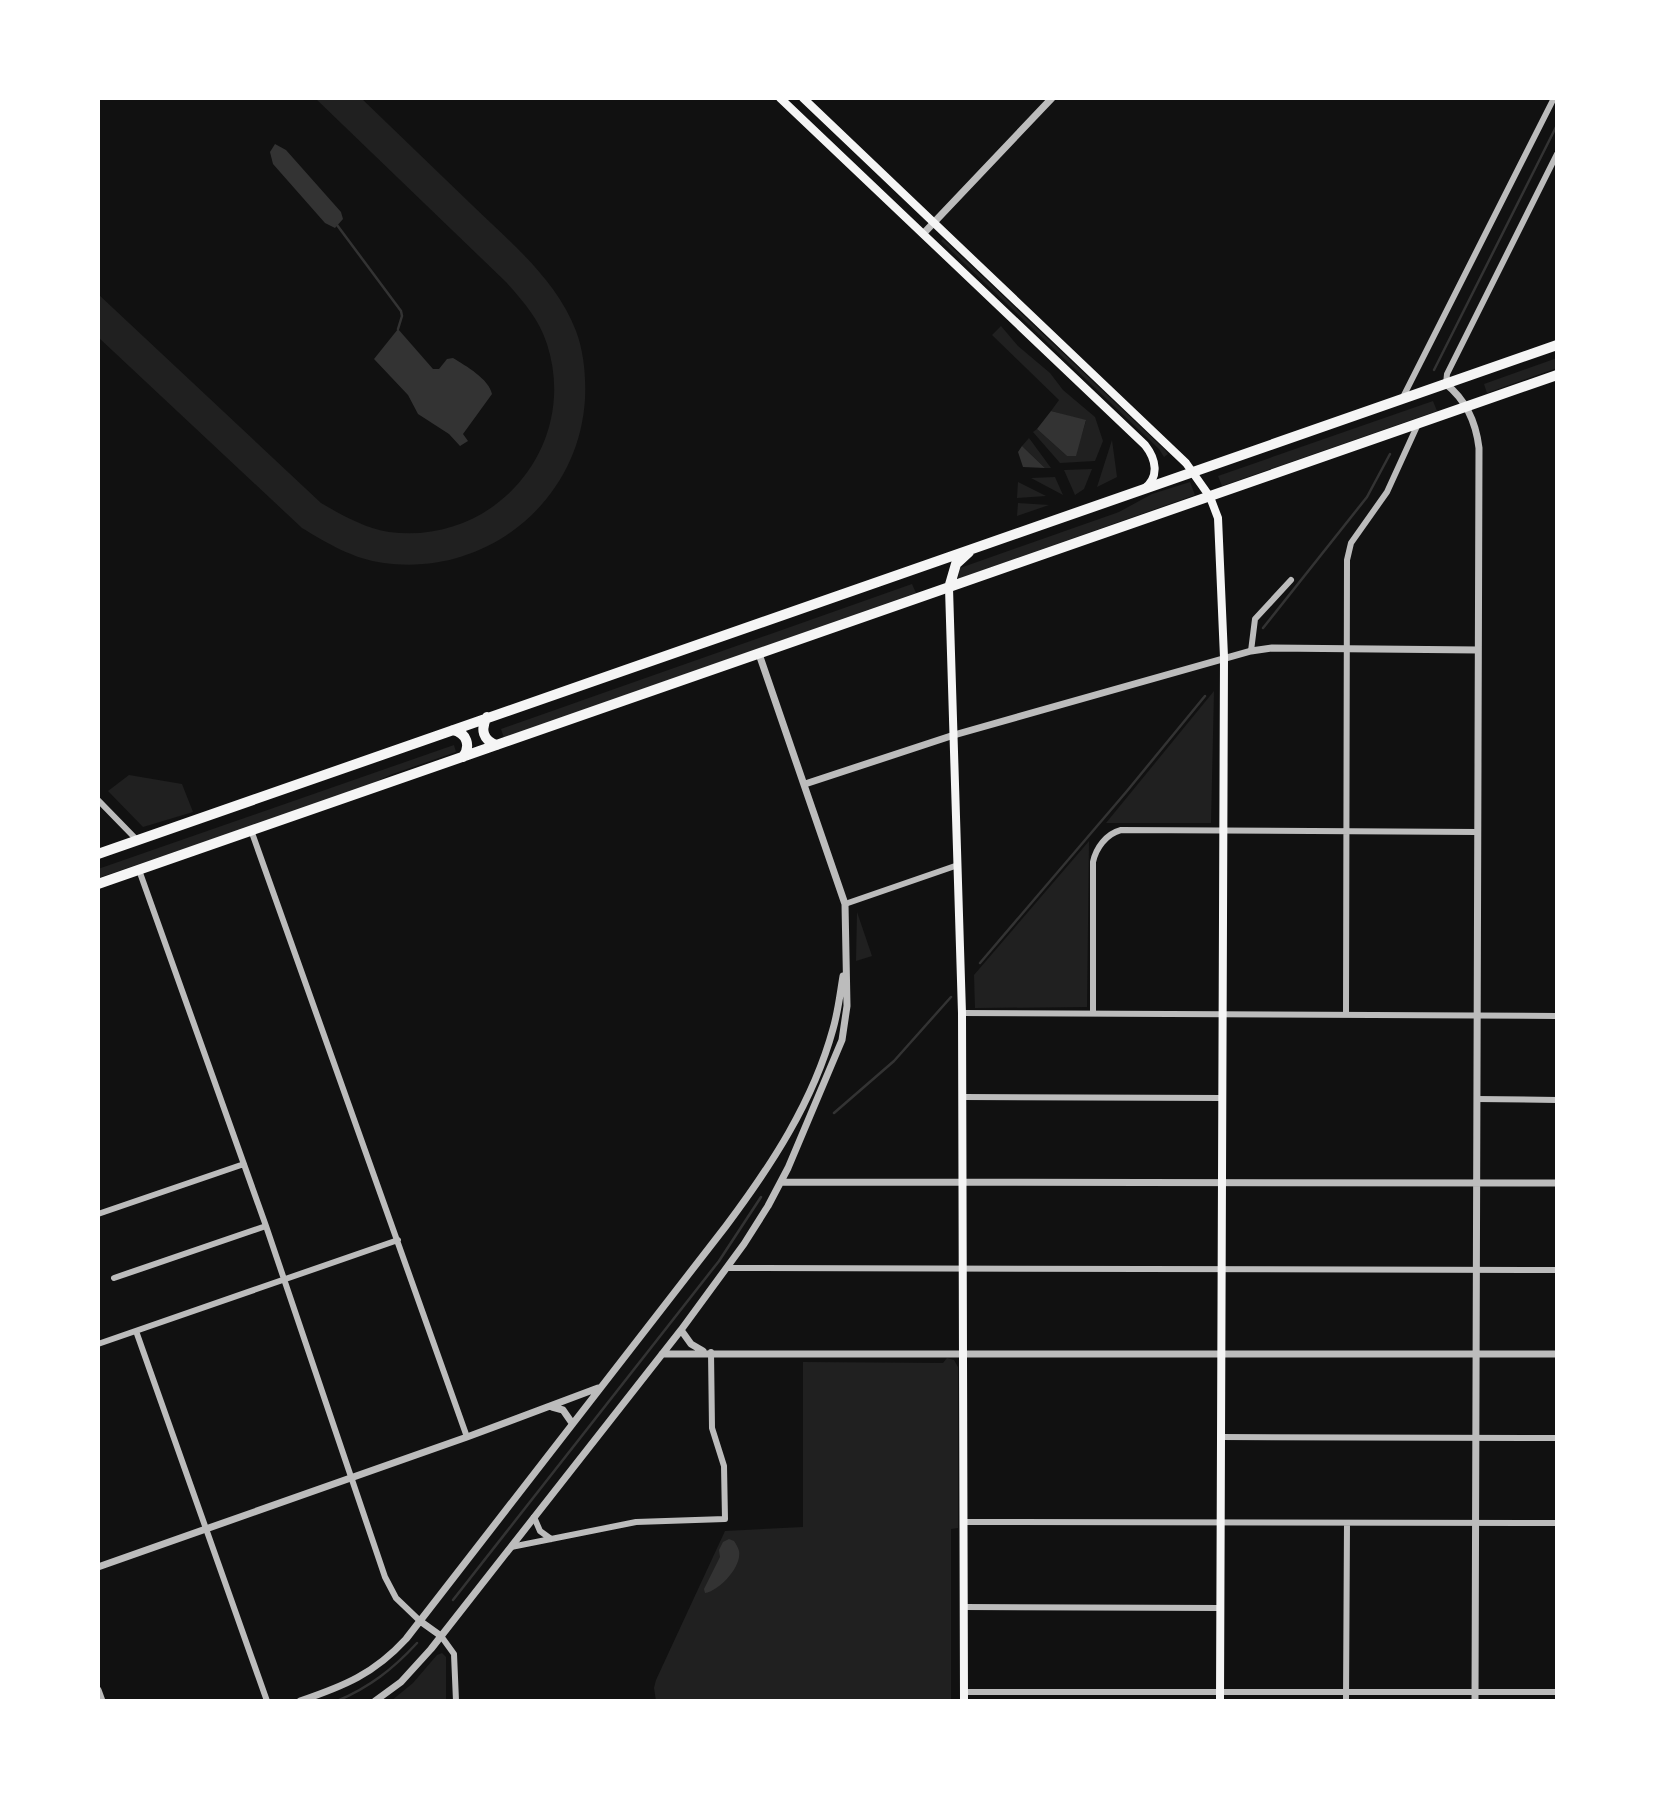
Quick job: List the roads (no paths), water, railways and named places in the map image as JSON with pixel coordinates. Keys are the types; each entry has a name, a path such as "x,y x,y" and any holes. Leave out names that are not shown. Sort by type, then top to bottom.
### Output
{"highway":[{"path":"98,854 1557,345"},
{"path":"98,884 1557,375"},
{"path":"949,588 956,564 972,549"},
{"path":"487,717 483,724 483,733 490,743 497,745"},
{"path":"453,730 462,733 467,741 463,757"}],"main road":[{"path":"780,98 1145,445 1153,456 1155,471 1152,481 1143,489"},
{"path":"803,98 1193,471 1210,496 1218,518 1224,657 1220,1696"},
{"path":"949,588 962,1013 964,1696"}],"street":[{"path":"923,234 1052,98"},
{"path":"1402,399 1554,98"},
{"path":"1475,1697 1479,448 1474,424 1466,407 1455,391 1446,384 1447,373 1557,154"},
{"path":"1346,1015 1347,560 1351,543 1387,492 1418,424"},
{"path":"1251,650 1255,619 1291,580"},
{"path":"805,784 954,735 1251,650 1478,650"},
{"path":"377,1700 411,1672 441,1636 681,1330 759,1223 806,1128 842,1040 847,1006 845,904 759,654"},
{"path":"98,800 138,840"},
{"path":"251,830 467,1437"},
{"path":"1093,1013 1093,862 1101,844 1112,833 1121,830 1478,832"},
{"path":"845,904 958,864"},
{"path":"139,870 266,1226 388,1585 401,1604 441,1636 454,1654 456,1701"},
{"path":"300,1701 364,1675 390,1655 420,1620 758,1183 788,1135 828,1045 838,1009 846,961"},
{"path":"962,1013 1557,1016"},
{"path":"963,1097 1222,1098"},
{"path":"1477,1100 1557,1100"},
{"path":"98,1213 244,1164"},
{"path":"780,1182 1557,1184"},
{"path":"114,1278 266,1226"},
{"path":"98,1344 398,1240"},
{"path":"727,1268 1557,1270"},
{"path":"681,1330 696,1347 710,1352"},
{"path":"136,1331 267,1701"},
{"path":"510,1546 636,1522 725,1519 724,1466 712,1429 710,1352"},
{"path":"662,1354 1557,1354"},
{"path":"98,1567 598,1388"},
{"path":"551,1407 564,1410 572,1423"},
{"path":"1221,1437 1557,1438"},
{"path":"534,1517 540,1531 553,1539"},
{"path":"964,1522 1557,1523"},
{"path":"1346,1523 1346,1701"},
{"path":"964,1607 1220,1608"},
{"path":"964,1696 1220,1696 1346,1692 1475,1697 1557,1692"}],"waterway":[{"path":"1434,370 1557,125"},
{"path":"337,225 401,311 398,329"},
{"path":"1263,628 1367,497 1390,454"},
{"path":"980,963 1205,696"},
{"path":"834,1113 894,1061 951,997"},
{"path":"453,1600 719,1261 761,1197"},
{"path":"337,1701 380,1676 417,1643"}]}
